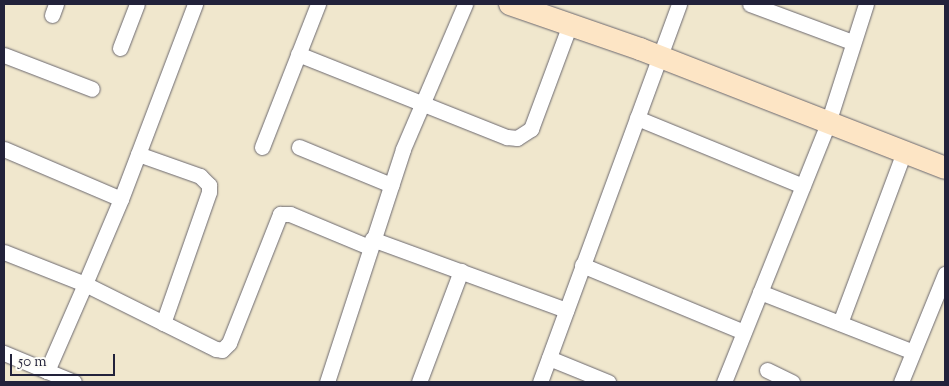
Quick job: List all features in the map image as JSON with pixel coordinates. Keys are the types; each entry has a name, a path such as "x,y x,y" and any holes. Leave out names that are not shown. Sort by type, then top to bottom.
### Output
{"street":[{"path":"120,48 137,4"},
{"path":"51,376 195,4"},
{"path":"262,147 318,4"},
{"path":"327,382 391,185 465,4"},
{"path":"510,4 660,56 945,168"},
{"path":"540,382 678,4"},
{"path":"750,4 852,42"},
{"path":"724,382 828,123 852,42 866,4"},
{"path":"298,54 507,137 524,136 531,129 570,24"},
{"path":"4,55 92,89"},
{"path":"637,118 802,186"},
{"path":"300,148 391,185"},
{"path":"4,149 121,199"},
{"path":"840,323 904,152"},
{"path":"138,154 200,176 209,185 163,323"},
{"path":"4,252 86,284 216,349 227,347 280,214 290,214 371,243 461,271 566,310"},
{"path":"582,265 744,332"},
{"path":"419,382 461,271"},
{"path":"901,382 945,274"},
{"path":"760,292 913,352"},
{"path":"4,353 51,376 74,382"},
{"path":"549,358 608,382"},
{"path":"767,370 792,382"}]}
